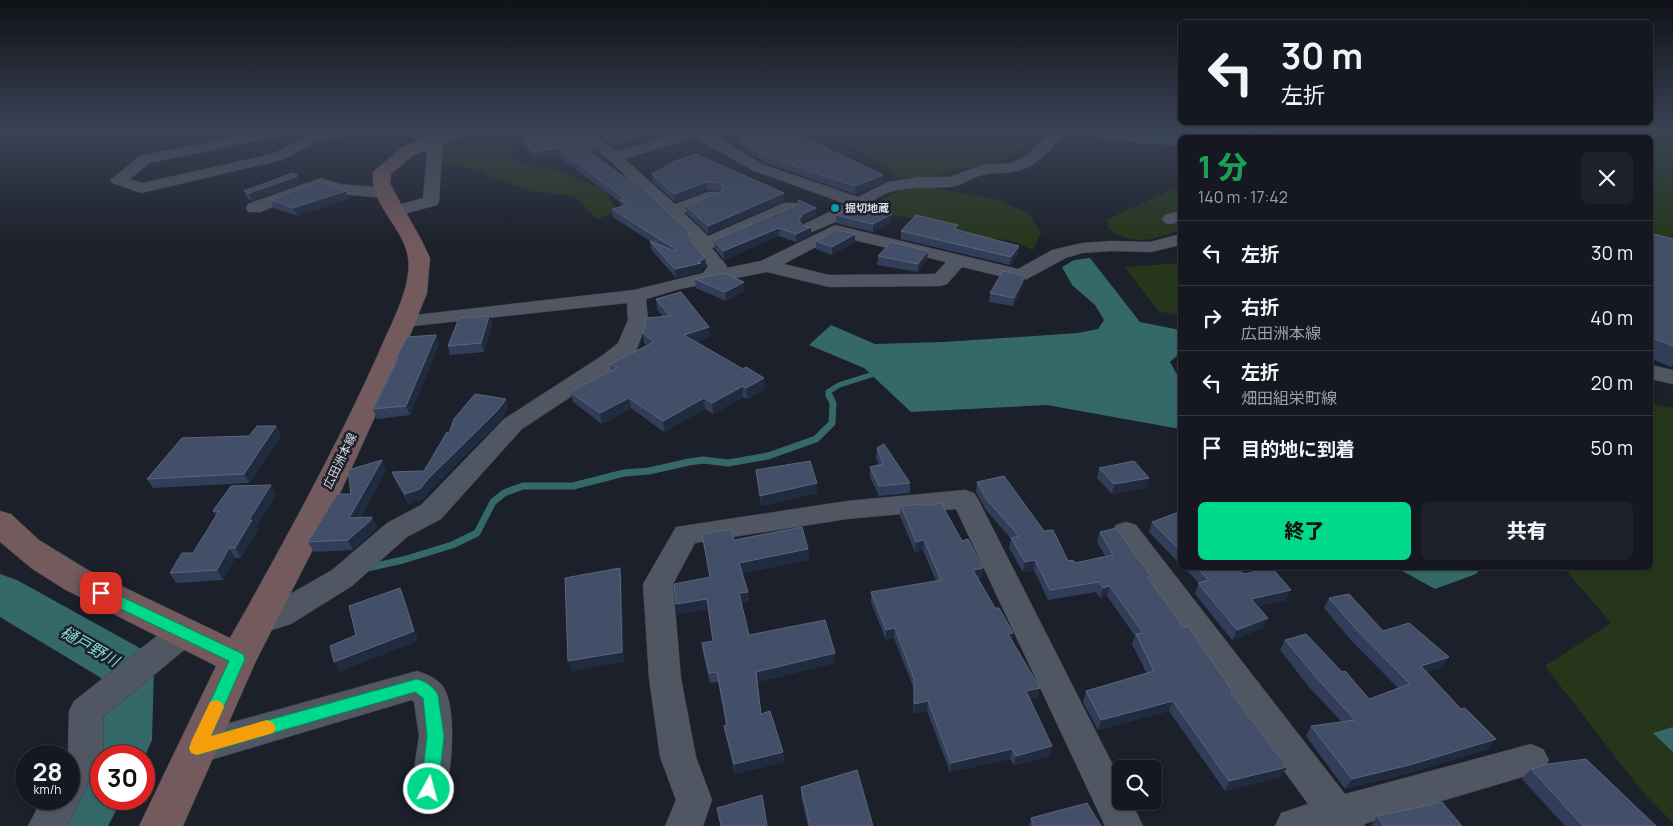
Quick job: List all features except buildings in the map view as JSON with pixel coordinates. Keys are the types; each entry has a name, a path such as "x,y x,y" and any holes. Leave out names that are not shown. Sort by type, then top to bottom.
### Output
{"main road":[{"path":"385,193 381,183 382,172 386,169"},
{"name":"広田洲本線","path":"161,826 238,659 311,522 416,293 419,258 411,239 385,193"},
{"path":"0,522 12,536 44,562 177,638 238,659"}],"street":[{"path":"133,169 118,180 142,188 227,169"},
{"path":"396,211 431,201 434,169"},
{"path":"626,169 700,237 701,246 718,266 708,279"},
{"path":"761,169 861,204"},
{"path":"708,279 730,271 861,204 864,200 888,187 919,182 951,182 982,170 998,169"},
{"path":"254,208 321,182 339,189 385,193"},
{"path":"672,211 714,195"},
{"path":"701,246 790,207"},
{"path":"404,322 636,296 676,284 767,266 835,230 1020,275 1059,254 1082,248 1110,246 1152,247 1178,240"},
{"path":"767,266 829,280 940,280 958,260"},
{"path":"256,623 280,615 342,578 397,530 431,512 513,424 611,360 628,346 638,320 636,296"},
{"path":"1653,373 1673,377"},
{"path":"684,826 694,800 678,757 668,696 658,584 686,534 847,510 966,499 1124,826"},
{"path":"1126,532 1341,820"},
{"path":"80,762 84,754 86,711 177,638"},
{"path":"197,748 417,685 430,695 436,736 429,789"},
{"path":"1294,826 1341,820 1531,760"},
{"path":"47,826 56,810"}],"shaded area":[{"path":"471,169 556,170 605,190 617,211 597,219 574,196 530,191 489,176 481,171"},
{"path":"886,169 959,169 933,178 898,177"},
{"path":"1653,169 1673,169 1673,240 1653,250"},
{"path":"929,187 994,199 1029,213 1041,233 1033,250 1012,241 968,235 924,220 860,210 903,189"},
{"path":"1178,187 1178,231 1152,239 1136,240 1118,235 1109,229 1106,220"},
{"path":"1090,258 1140,322 1178,330 1178,355 1170,362 1178,376 1178,429 1047,405 911,412 864,368 809,345 831,325 875,344 944,342 1078,333 1098,329 1104,320 1095,305 1072,285 1062,267 1074,260"},
{"path":"1178,263 1178,316 1158,311 1125,267"},
{"path":"1653,405 1673,408 1673,823 1641,790 1545,666 1611,623 1566,570 1653,570"},
{"path":"1401,570 1480,570 1476,574 1435,589"},
{"path":"1673,727 1673,752 1653,733"}],"waterway":[{"path":"830,396 828,392 839,385 871,375"},
{"path":"367,568 403,560 452,545 477,533 493,502 504,493 523,486 573,486 624,473 649,471 703,460 728,463 768,456 816,439 832,423 833,403 829,395"},
{"name":"樋戸野川","path":"0,593 128,668 124,740 121,745"},
{"name":"樋戸野川","path":"75,826 90,799"}],"slow traffic":[{"path":"216,707 197,748 267,728"}],"place":[{"name":"掘切地蔵","path":"835,208"}],"route":[{"path":"101,593 238,659 197,748 417,685 430,695 436,736 429,789"}]}
